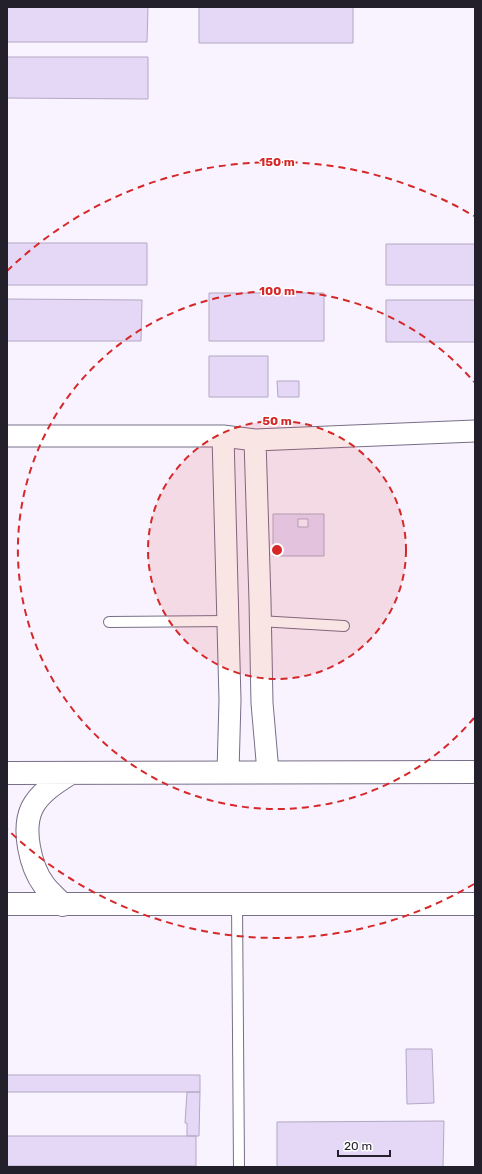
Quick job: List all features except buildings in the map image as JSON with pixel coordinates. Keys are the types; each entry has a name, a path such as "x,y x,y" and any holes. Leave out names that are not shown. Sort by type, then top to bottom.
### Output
{"street":[{"path":"7,436 224,436 255,440 475,431"},
{"path":"224,436 229,620 230,715 228,772"},
{"path":"255,440 262,703 268,772"},
{"path":"229,620 260,620"},
{"path":"229,620 260,620"},
{"path":"63,905 40,878 31,858 27,829 32,808 46,790 71,772"},
{"path":"7,773 475,772"},
{"path":"7,904 475,904"},
{"path":"452,904 475,910"}],"lane":[{"path":"109,622 229,620"},
{"path":"260,620 344,626"},
{"path":"237,904 239,1167"}]}
